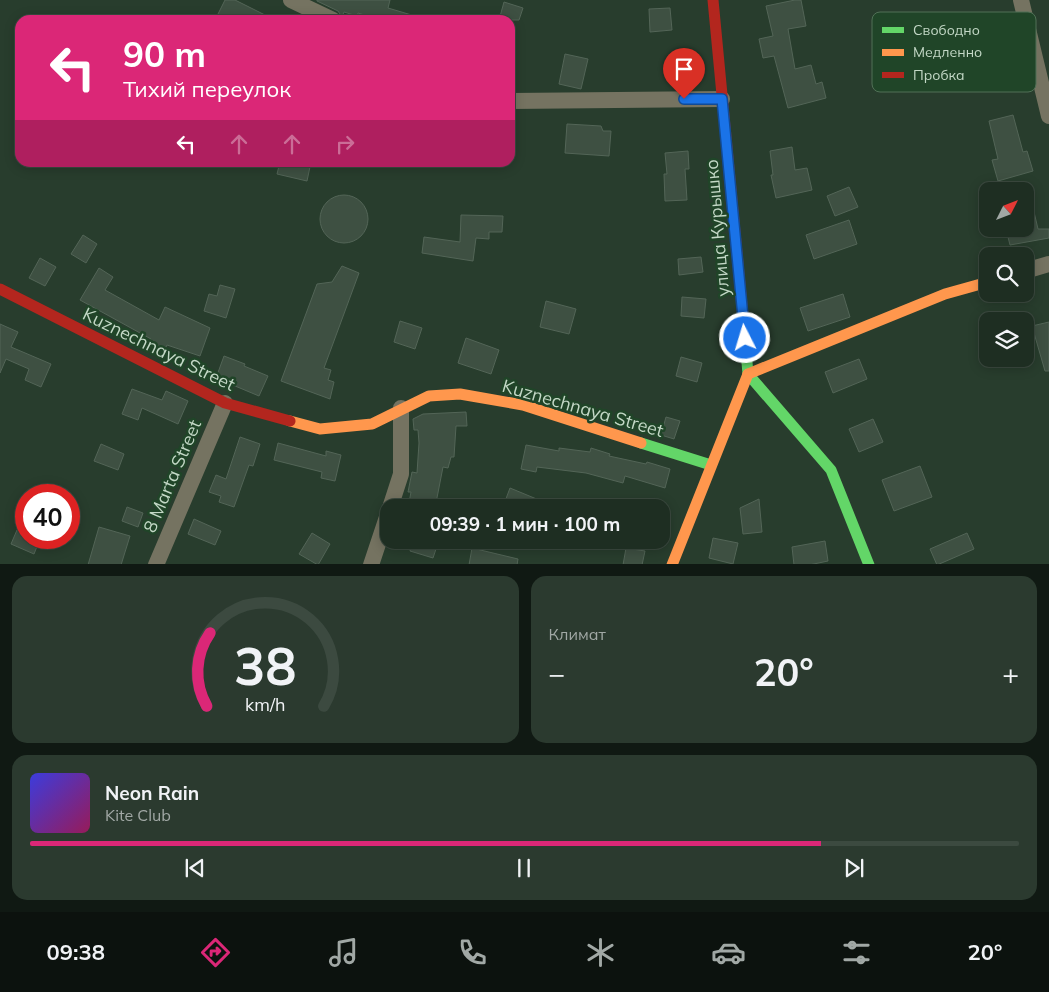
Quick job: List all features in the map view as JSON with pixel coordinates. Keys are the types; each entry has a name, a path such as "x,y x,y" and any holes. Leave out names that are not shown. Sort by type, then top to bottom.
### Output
{"street":[{"path":"291,0 322,15"},
{"name":"улица Курышко","path":"713,0 748,374"},
{"path":"1036,62 1049,116"},
{"path":"515,101 722,99"},
{"path":"1034,268 1049,264"},
{"path":"672,564 748,374 945,294 979,285"},
{"name":"Kuznechnaya Street","path":"0,289 225,403 320,429 372,424 401,408 429,396 460,394 522,405 711,465"},
{"path":"748,374 831,470 869,564"},
{"name":"8 Marta Street","path":"156,564 225,403"},
{"path":"392,499 401,474 401,408"},
{"path":"371,564 380,536"}],"building":[{"path":"225,0 235,0 265,15 218,15"},
{"path":"390,0 388,8 412,15 365,15 358,13 357,15 354,15 344,12 341,15 338,11 317,1"},
{"path":"801,0 806,26 788,29 795,69 811,65 816,84 822,82 826,98 788,108 774,56 763,58 759,39 773,36 766,6"},
{"path":"504,2 523,8 519,20 515,20 515,15 500,15"},
{"path":"670,8 672,30 650,32 649,9"},
{"path":"565,54 588,59 581,89 559,84"},
{"path":"1013,115 1023,152 1027,151 1033,171 998,181 992,160 998,159 989,121"},
{"path":"567,124 601,126 603,131 611,131 609,156 565,153"},
{"path":"792,147 795,170 807,168 812,190 776,198 771,175 773,175 770,151"},
{"path":"688,151 689,169 685,169 687,200 665,201 664,174 667,174 665,153"},
{"path":"279,167 310,167 307,181 277,174"},
{"path":"849,187 858,207 835,216 827,196"},
{"path":"339,195 349,195 361,202 368,214 368,224 361,236 349,243 339,243 331,239 324,232 320,224 320,214 324,206 331,199"},
{"path":"1034,212 1038,229 1049,229 1049,238 1010,245 1008,238 1034,238"},
{"path":"461,215 503,216 502,232 489,232 489,239 476,238 473,261 422,253 424,237 460,242"},
{"path":"849,220 857,244 814,259 806,235"},
{"path":"83,235 97,244 86,263 71,254"},
{"path":"701,257 703,272 679,275 678,259"},
{"path":"40,258 56,267 45,286 29,278"},
{"path":"342,266 359,273 324,368 331,370 328,380 334,382 330,399 281,381 317,284 332,282"},
{"path":"99,268 113,277 105,290 159,320 165,307 210,328 200,356 167,345 165,349 150,341 151,339 80,300"},
{"path":"220,285 235,289 226,318 204,311 209,294 217,296"},
{"path":"843,294 850,317 808,331 800,308"},
{"path":"682,297 706,299 704,318 681,316"},
{"path":"546,301 576,309 569,334 540,327"},
{"path":"400,321 422,328 415,349 394,342"},
{"path":"1049,322 1049,371 1045,371 1034,333 1034,326"},
{"path":"0,324 18,332 11,347 51,364 41,387 25,380 29,369 6,359 0,373"},
{"path":"466,338 499,350 491,374 458,363"},
{"path":"224,356 268,376 259,396 216,378"},
{"path":"681,357 702,363 697,382 676,376"},
{"path":"859,359 867,379 833,393 825,372"},
{"path":"132,389 162,400 166,391 188,401 178,424 142,408 138,420 122,414"},
{"path":"466,412 467,426 456,426 454,457 451,457 448,468 443,467 437,499 410,499 411,492 408,492 412,472 417,473 419,443 418,430 414,430 413,419 423,414"},
{"path":"666,417 680,421 674,439 661,435"},
{"path":"873,419 883,442 859,452 849,429"},
{"path":"240,437 260,444 253,466 249,465 234,507 219,502 221,496 209,492 216,475 226,479"},
{"path":"278,443 326,456 326,451 341,455 335,481 321,478 322,472 274,460"},
{"path":"101,444 124,454 118,470 94,461"},
{"path":"526,445 559,451 559,448 590,452 591,448 610,454 609,456 646,464 647,462 670,469 665,488 625,476 623,483 586,473 537,467 536,472 521,469"},
{"path":"920,466 932,497 894,511 882,480"},
{"path":"510,488 537,499 506,499"},
{"path":"759,499 762,532 743,534 740,508"},
{"path":"127,507 143,513 138,527 122,521"},
{"path":"194,519 221,531 215,545 188,534"},
{"path":"99,527 130,536 121,564 88,564"},
{"path":"312,533 330,544 319,564 299,554"},
{"path":"967,533 974,549 937,564 930,549"},
{"path":"15,535 15,546 11,544"},
{"path":"713,538 738,543 733,564 709,558"},
{"path":"825,541 828,561 814,564 794,564 792,547"},
{"path":"22,549 36,549 34,554"},
{"path":"411,549 436,549 433,558 410,551"},
{"path":"472,549 476,549 518,559 517,564 469,564"},
{"path":"626,549 645,551 642,564 623,564"}],"traffic: fast":[{"path":"743,316 748,374 831,470 869,564"},
{"path":"641,443 711,465"}],"traffic: slow":[{"path":"748,374 945,294 979,285"},
{"path":"672,564 748,374"},
{"path":"290,421 320,429 372,424 429,396 460,394 523,405 641,443"}],"traffic: jam":[{"path":"713,0 743,316"},
{"path":"0,289 225,403 290,421"}],"route":[{"path":"684,99 722,99 745,338"}]}
